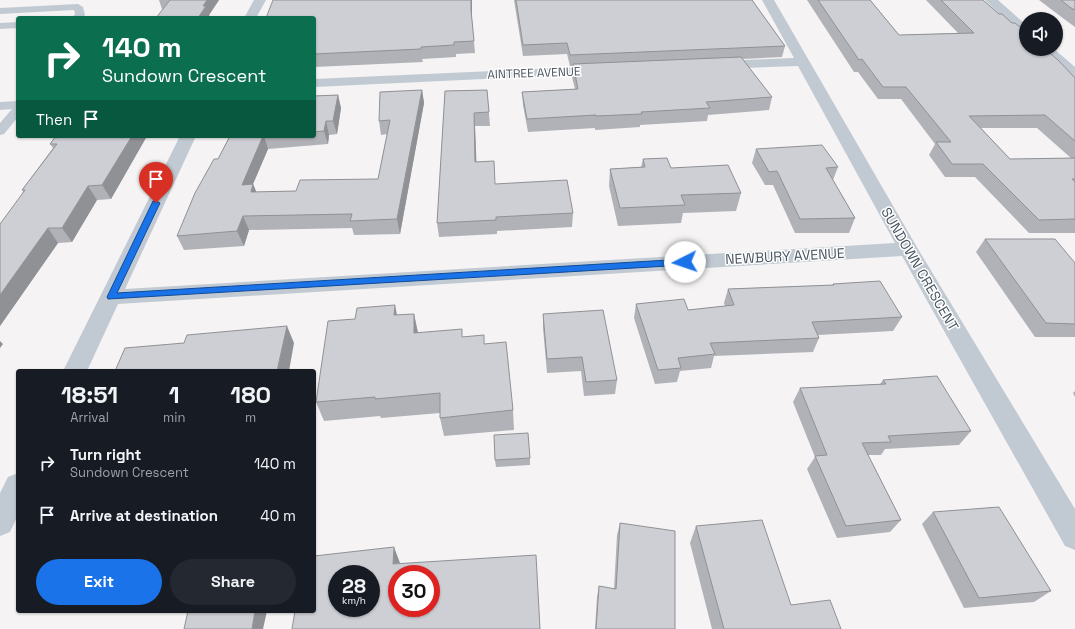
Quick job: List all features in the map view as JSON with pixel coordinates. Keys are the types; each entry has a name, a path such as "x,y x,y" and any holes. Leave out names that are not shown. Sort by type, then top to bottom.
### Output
{"street":[{"path":"251,16 260,0"},
{"name":"SUNDOWN CRESCENT","path":"768,0 908,248 1075,536"},
{"path":"991,0 1019,26"},
{"path":"1054,56 1075,74"},
{"path":"706,66 802,62"},
{"name":"AINTREE AVENUE","path":"316,83 618,70"},
{"path":"76,369 187,138"},
{"name":"NEWBURY AVENUE","path":"111,297 908,248"},
{"path":"0,522 16,490"}],"lane":[{"path":"0,11 78,7 79,16"},
{"path":"0,26 16,24"},
{"path":"0,106 16,104"},
{"path":"0,131 16,111"}],"building":[{"path":"170,0 207,0 203,6 206,6 199,16 158,16"},
{"path":"273,0 471,0 474,41 454,42 454,45 421,47 421,49 316,54 316,16 267,16"},
{"path":"516,0 752,0 785,46 570,55 567,43 523,45"},
{"path":"818,0 870,0 899,35 974,33 941,0 983,0 999,14 1002,14 1012,23 1015,23 1019,26 1019,56 1053,56 1075,78 1075,141 1045,115 969,116 1010,159 1075,158 1075,179 1072,179 1075,182 1075,219 1039,220 983,164 952,164 936,142 951,142 906,87 883,87 862,59 859,60"},
{"path":"1061,0 1075,0 1075,10 1071,8"},
{"path":"741,57 772,97 706,102 710,108 641,112 642,114 527,119 522,92 578,89 573,64"},
{"path":"422,90 397,219 350,221 352,214 243,216 237,231 177,236 195,193 214,159 218,159 229,138 262,138 242,185 253,184 251,192 296,191 300,180 378,179 390,120 379,121 380,92"},
{"path":"487,90 489,112 474,113 475,162 494,161 495,184 567,180 573,213 496,217 496,220 437,223 445,91"},
{"path":"338,95 333,121 326,121 324,131 316,132 316,96"},
{"path":"54,138 131,138 102,185 88,186 62,228 48,228 0,295 0,224 25,190 22,190 57,144 50,144"},
{"path":"822,145 838,167 826,168 855,218 800,219 777,171 769,172 756,149"},
{"path":"667,158 671,168 728,165 741,193 681,195 685,205 620,208 610,169 645,167 643,159"},
{"path":"985,239 1055,239 1075,263 1075,324 1046,323"},
{"path":"880,281 902,317 812,322 819,338 710,343 715,354 678,358 681,368 658,370 636,304 684,299 688,310 734,305 728,289 834,285 833,284"},
{"path":"395,305 394,315 414,314 414,333 462,329 462,337 484,335 484,344 506,342 513,410 440,418 440,393 375,399 375,397 316,402 328,321 355,319 357,308"},
{"path":"603,310 617,380 586,382 582,357 547,359 543,314"},
{"path":"287,326 277,369 116,369 125,348 184,343 187,335"},
{"path":"937,376 971,431 888,436 891,442 862,443 901,520 846,526 815,456 827,455 800,388 886,384 883,380"},
{"path":"528,433 530,458 495,460 494,435"},
{"path":"999,507 1051,591 979,598 933,512"},
{"path":"762,520 791,605 830,600 841,629 724,629 696,526"},
{"path":"620,523 675,531 675,629 596,629 599,586 616,589"},
{"path":"394,547 393,564 536,555 540,629 292,629 295,613 316,613 316,556"},
{"path":"188,613 255,613 252,629 184,629"}],"route":[{"path":"156,203 111,297 685,262"}]}
